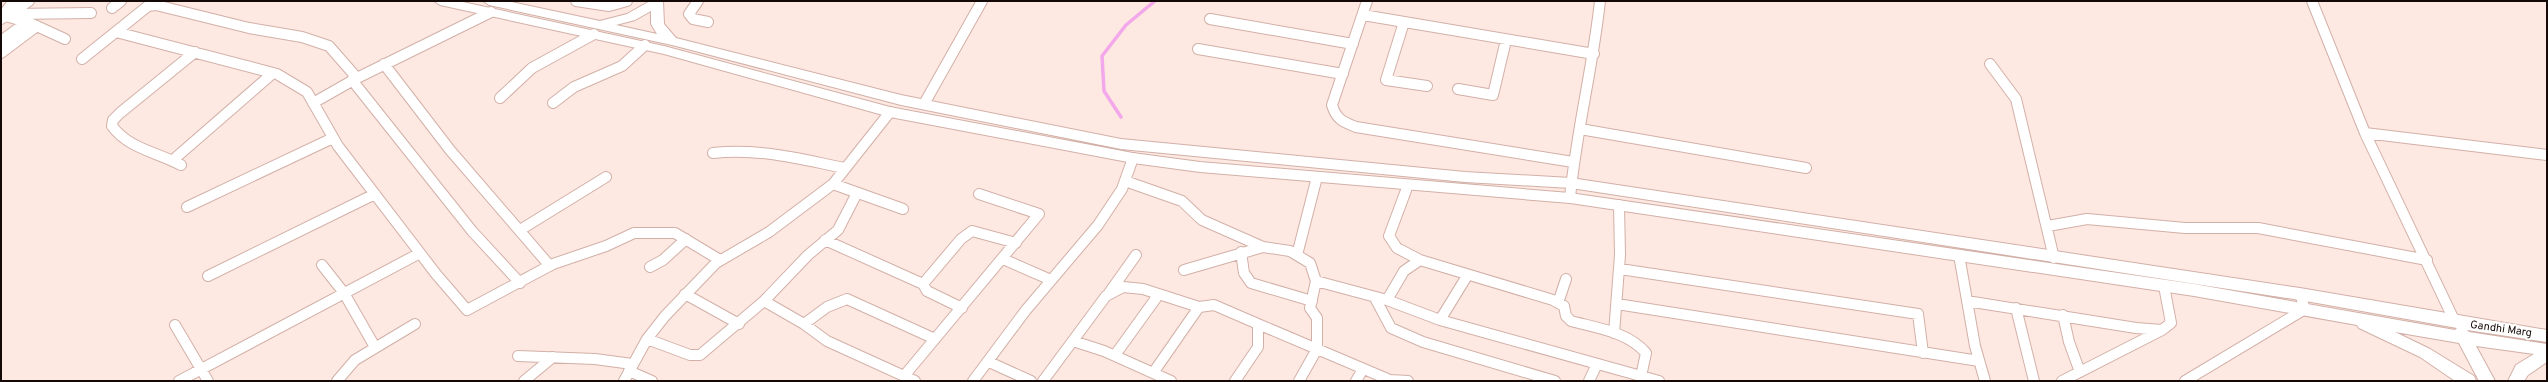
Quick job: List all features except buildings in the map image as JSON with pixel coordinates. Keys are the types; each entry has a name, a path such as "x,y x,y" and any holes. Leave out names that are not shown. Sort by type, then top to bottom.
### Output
{"main road":[{"path":"440,1 490,6 627,36 645,45 890,112 1133,158 1316,177 1570,198 2164,286 2347,316 2425,353 2468,381"},
{"path":"596,29 622,21 659,2"},
{"path":"627,36 659,2"},
{"path":"659,2 656,22 658,30 672,41"},
{"name":"Gandhi Marg","path":"627,36 672,41 924,104 1121,144 1465,177 1571,183 2054,258 2300,294 2455,322 2547,336"},
{"name":"Gandhi Marg","path":"2347,316 2464,338 2547,350"},
{"path":"2455,322 2487,381"},
{"path":"2516,381 2522,370 2547,354"}],"street":[{"path":"5,17 14,1"},
{"path":"5,17 29,1"},
{"path":"112,8 121,1"},
{"path":"576,1 597,6 615,6 627,1"},
{"path":"698,1 689,14 693,19 708,22"},
{"path":"924,104 982,1"},
{"path":"1367,1 1364,15 1332,105 1335,115 1342,121 1356,127 1573,162"},
{"path":"1570,198 1573,162 1594,54 1600,1"},
{"path":"2312,1 2365,132 2427,260 2455,322"},
{"path":"82,59 148,6 167,7 249,28 302,37 329,46 472,231 520,283"},
{"path":"313,102 490,6"},
{"path":"5,17 91,13"},
{"path":"1364,15 1594,54"},
{"path":"5,17 27,22 65,39"},
{"path":"1210,20 1353,44"},
{"path":"1,41 27,22"},
{"path":"1404,22 1386,80 1427,86"},
{"path":"1,53 37,26"},
{"path":"500,98 518,78 535,63 596,29"},
{"path":"116,32 273,73 307,92 333,138 420,253 467,310 550,266 634,233 674,233 720,260"},
{"path":"1458,89 1493,95 1506,40"},
{"path":"553,103 574,87 622,66 645,45"},
{"path":"1198,49 1343,74"},
{"path":"195,52 113,120 112,126 116,133 128,141 177,163 273,73"},
{"path":"384,64 450,150 550,266"},
{"path":"1990,64 2016,99 2048,226 2054,258"},
{"path":"628,372 647,339 685,294 720,260 769,232 833,184 890,112"},
{"path":"1580,129 1806,168"},
{"path":"2365,132 2547,155"},
{"path":"187,207 333,138"},
{"path":"713,153 741,150 756,151 846,168"},
{"path":"973,381 1026,310 1098,225 1125,181 1133,158"},
{"path":"520,230 606,177"},
{"path":"1297,255 1316,177"},
{"path":"1125,181 1182,201 1194,210 1202,220 1263,247 1290,251 1310,263 1316,281 1310,308 1317,318 1316,350 1299,381"},
{"path":"833,184 903,209"},
{"path":"1408,185 1389,236 1390,242 1395,248 1420,260 1467,276 1558,303 1564,306 1566,316 1571,321 1614,333 1642,346 1646,353 1640,378"},
{"path":"647,339 690,355 700,355 764,301 825,240 838,230 857,193"},
{"path":"208,276 375,194"},
{"path":"904,376 1039,214 979,194"},
{"path":"1614,333 1620,269 1620,206"},
{"path":"2048,226 2086,219 2185,228 2258,228 2427,260"},
{"path":"923,284 961,239 972,231 1016,243"},
{"path":"650,267 663,260 686,239"},
{"path":"825,240 923,284 927,291 962,308"},
{"path":"1184,270 1241,252 1263,247"},
{"path":"1241,252 1244,273 1251,283 1312,300"},
{"path":"179,381 420,253"},
{"path":"1043,381 1136,255"},
{"path":"1958,255 1979,360 1985,381"},
{"path":"1003,259 1051,280"},
{"path":"1387,300 1404,271 1420,260"},
{"path":"322,265 344,293 375,347"},
{"path":"1620,269 1918,314 1923,352"},
{"path":"1440,320 1467,276"},
{"path":"1558,303 1566,279"},
{"path":"1316,281 1387,300 1440,320 1597,364 1640,378 1659,381"},
{"path":"2062,381 2162,330 2171,323 2164,286"},
{"path":"1106,296 1123,287 1159,294 1199,307 1214,305 1316,350 1390,380 1402,379 1408,381"},
{"path":"685,294 738,324"},
{"path":"1114,355 1159,294"},
{"path":"2185,381 2306,309 2300,294"},
{"path":"1375,298 1391,328 1423,342 1555,381"},
{"path":"804,324 827,307 847,299 935,339"},
{"path":"1967,300 2136,328 2162,330"},
{"path":"764,301 804,324 827,341 915,381"},
{"path":"1617,304 1979,360"},
{"path":"1153,373 1199,307"},
{"path":"2016,308 2034,381"},
{"path":"2063,315 2069,342 2080,372"},
{"path":"337,381 355,360 415,324"},
{"path":"1235,381 1258,347 1258,324"},
{"path":"175,325 208,381"},
{"path":"1074,341 1114,355 1172,381"},
{"path":"518,356 553,357 628,372 652,381"},
{"path":"524,381 553,357"},
{"path":"988,362 1031,381"},
{"path":"1590,381 1597,364"},
{"path":"1356,381 1362,369"}],"waterway":[{"path":"1121,117 1104,91 1102,56 1126,25 1155,1"}]}
